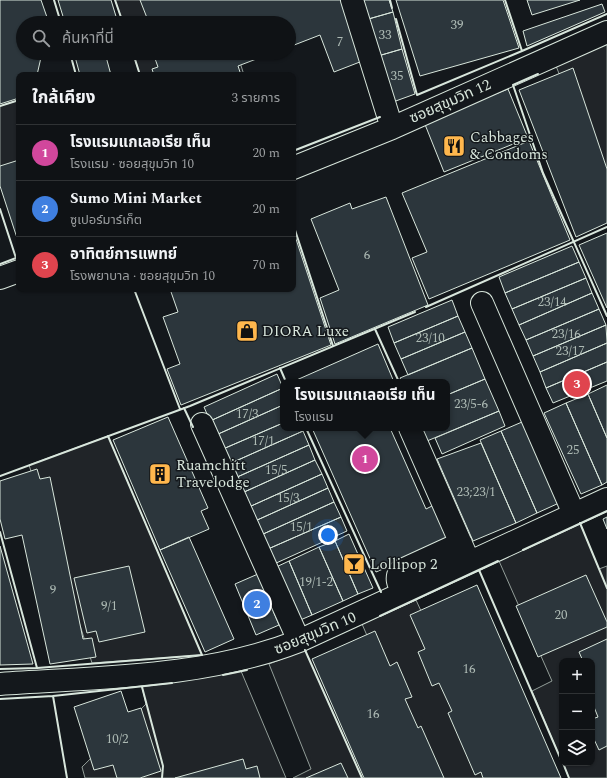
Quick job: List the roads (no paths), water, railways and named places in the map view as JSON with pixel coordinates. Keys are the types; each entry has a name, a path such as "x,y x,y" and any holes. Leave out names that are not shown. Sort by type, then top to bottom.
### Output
{"street":[{"path":"352,0 392,128"},
{"name":"ซอยสุขุมวิท 12","path":"296,167 392,128 607,32"},
{"path":"0,278 16,271"},
{"path":"482,303 574,514"},
{"path":"202,424 299,641"},
{"path":"411,431 465,553"},
{"name":"ซอยสุขุมวิท 10","path":"0,684 179,671 255,657 299,641 403,593 465,553 574,514 607,499"}],"place":[{"name":"Cabbages & Condoms","path":"454,146"},
{"name":"DIORA Luxe","path":"247,331"},
{"name":"อาทิตย์การแพทย์","path":"577,384"},
{"name":"โรงแรมแกเลอเรีย เท็น","path":"365,459"},
{"name":"Ruamchitt Travelodge","path":"160,474"},
{"name":"Lollipop 2","path":"354,564"},
{"name":"Sumo Mini Market","path":"257,604"}]}
